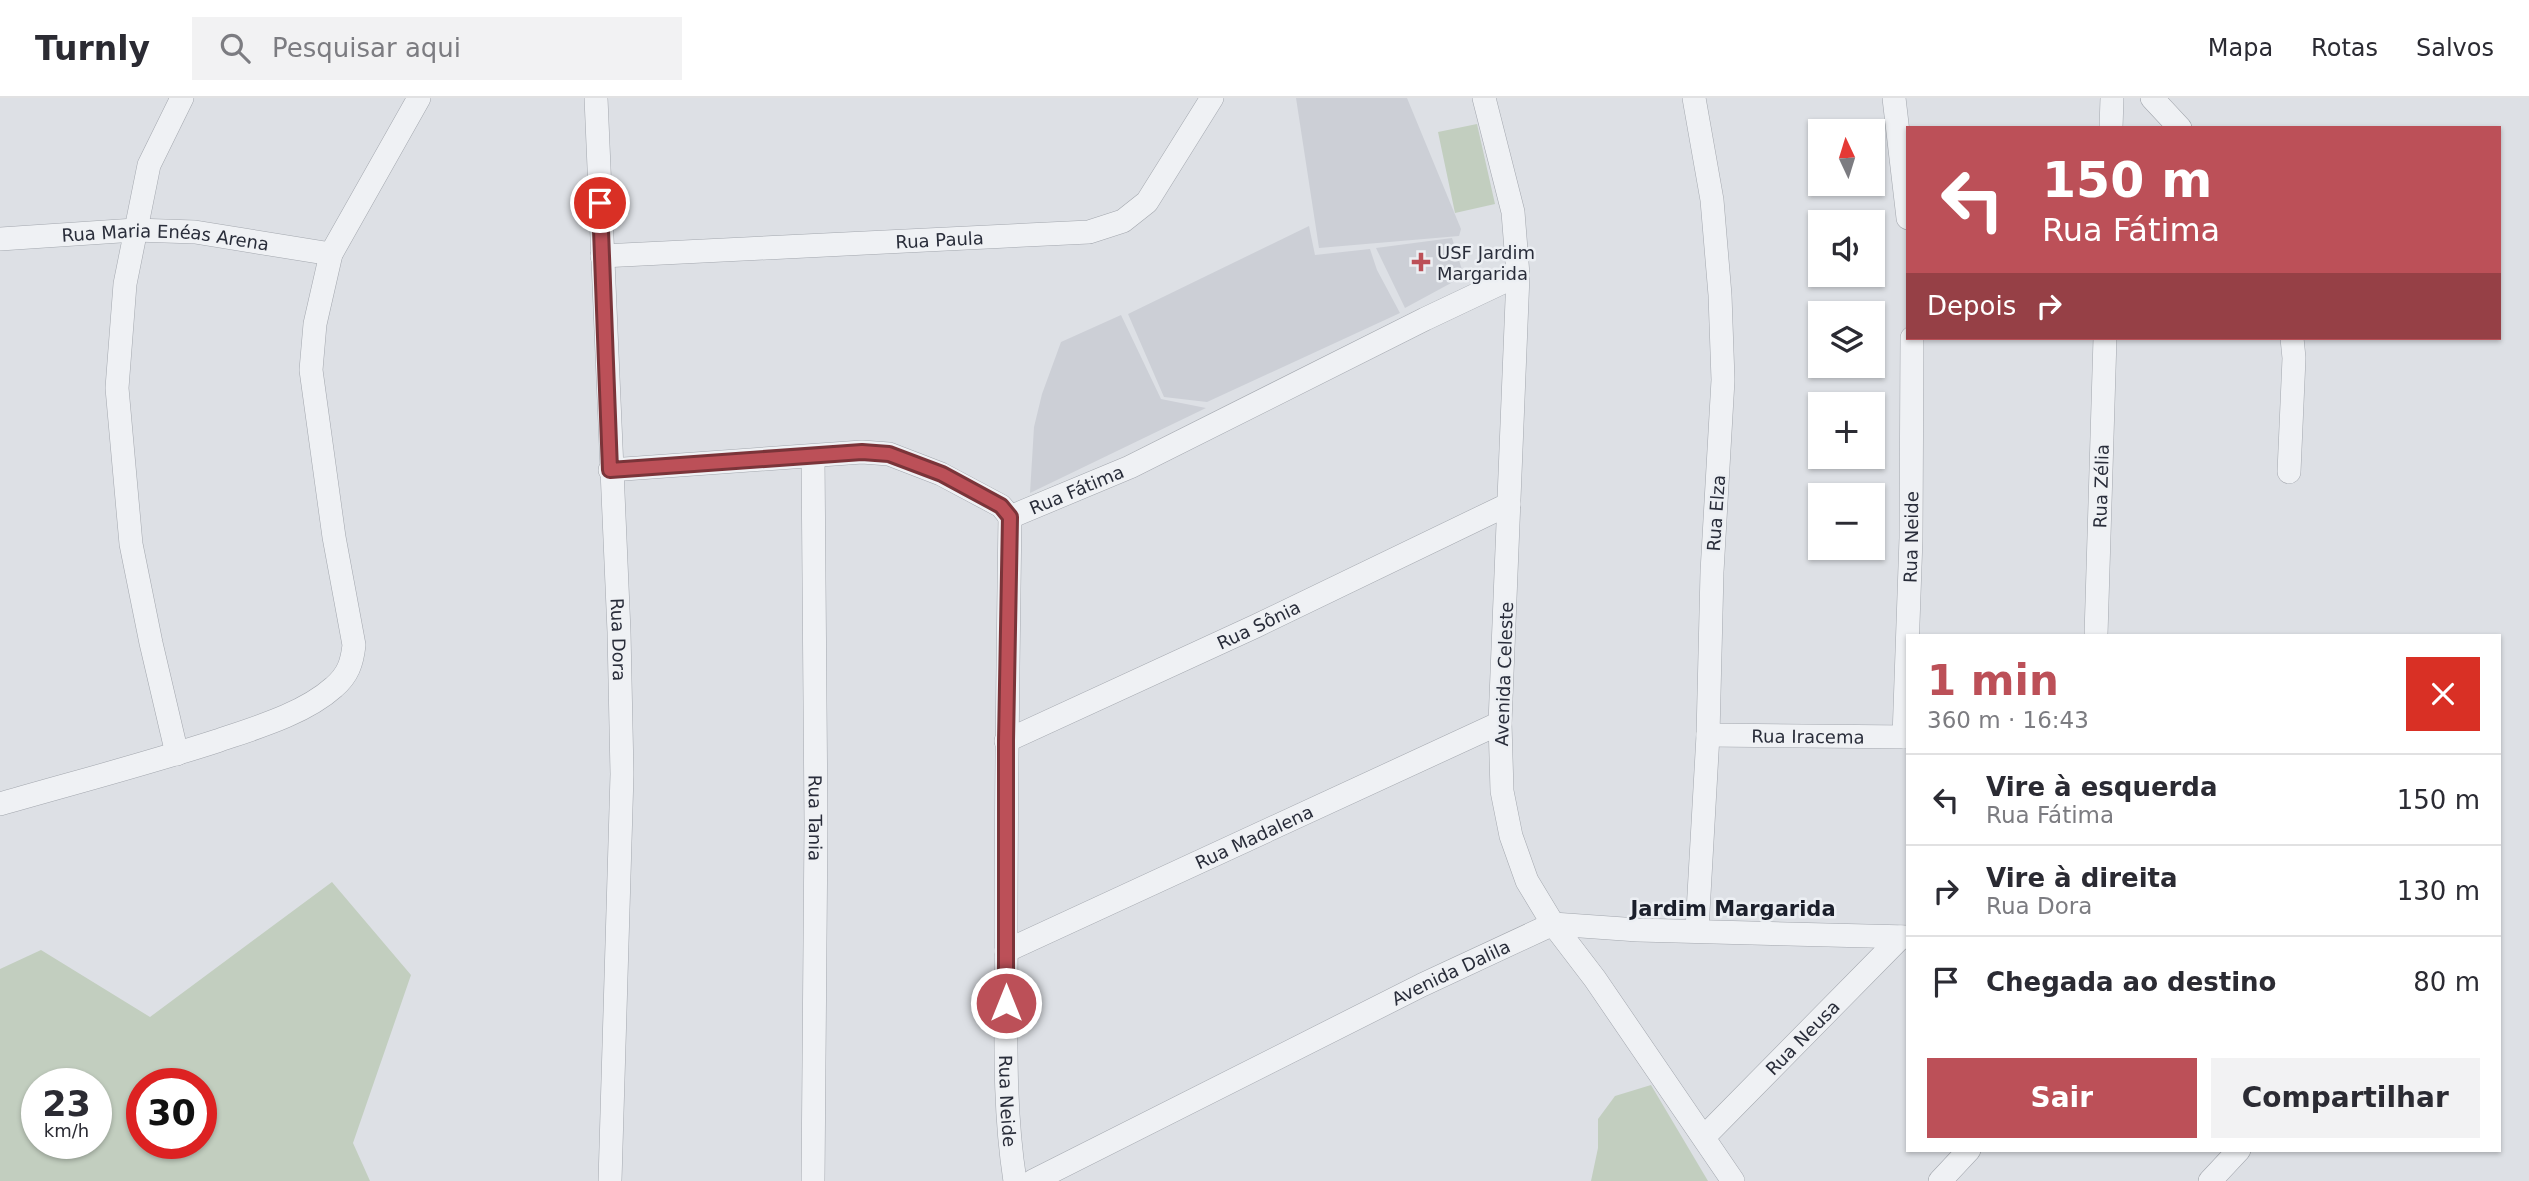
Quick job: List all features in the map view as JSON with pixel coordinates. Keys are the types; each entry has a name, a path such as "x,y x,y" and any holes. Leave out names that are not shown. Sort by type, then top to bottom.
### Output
{"street":[{"path":"177,754 131,544 117,388 125,284 149,165 182,98"},
{"path":"0,804 177,754 266,725 333,688 347,673 352,663 354,645 334,537 310,370 315,324 331,254 419,98"},
{"name":"Rua Dora","path":"596,98 619,632 622,774 610,1181"},
{"name":"Rua Paula","path":"602,256 1089,232 1123,221 1147,202 1212,98"},
{"name":"Rua Elza","path":"1694,98 1712,200 1720,295 1723,380 1697,930"},
{"path":"1894,98 1906,201"},
{"path":"2111,126 2112,98"},
{"path":"2152,98 2178,126"},
{"name":"Avenida Celeste","path":"1484,100 1513,212 1518,275 1500,723 1502,791 1511,836 1527,881 1553,924 1595,979 1733,1181"},
{"name":"Rua Maria Enéas Arena","path":"0,239 135,230 195,232 331,254"},
{"name":"Rua Fátima","path":"610,470 862,452 900,458 942,474 1001,506 1010,517 1130,467 1518,275"},
{"name":"Rua Neide","path":"1909,634 1912,340"},
{"name":"Rua Zélia","path":"2096,634 2105,340"},
{"path":"2289,472 2294,358 2292,340"},
{"name":"Rua Tania","path":"813,456 816,811 813,1181"},
{"name":"Rua Sônia","path":"1006,741 1256,626 1509,504"},
{"name":"Rua Neide","path":"1010,517 1006,741 1006,1105 1015,1181"},
{"name":"Rua Madalena","path":"1006,951 1500,723"},
{"name":"Rua Iracema","path":"1708,735 1906,737"},
{"name":"Avenida Dalila","path":"1033,1181 1422,985 1553,924 1638,930 1904,937"},
{"name":"Rua Neusa","path":"1704,1137 1904,937"},
{"path":"1940,1181 1967,1152"},
{"path":"2210,1181 2237,1152"}],"shaded area":[{"path":"1296,98 1407,98 1461,229 1459,236 1319,248"},
{"path":"1309,226 1315,255 1370,249 1377,270 1400,313 1207,402 1164,397 1128,314"},
{"name":"USF Jardim Margarida","path":"1452,238 1464,276 1405,308 1376,248"},
{"path":"1121,315 1161,399 1206,408 1030,493 1034,427 1042,394 1061,342"}],"green space":[{"path":"1477,124 1495,204 1455,213 1438,132"},
{"path":"332,882 411,975 353,1143 370,1181 0,1181 0,969 41,950 150,1017"},
{"path":"1651,1085 1708,1181 1591,1181 1598,1148 1598,1119 1615,1096"}],"place":[{"name":"USF Jardim Margarida","path":"1421,262"}],"district":[{"name":"Jardim Margarida","path":"1733,909"}],"route":[{"path":"600,203 610,470 862,452 889,454 942,474 1001,506 1010,517 1006,741 1006,1003"}]}
